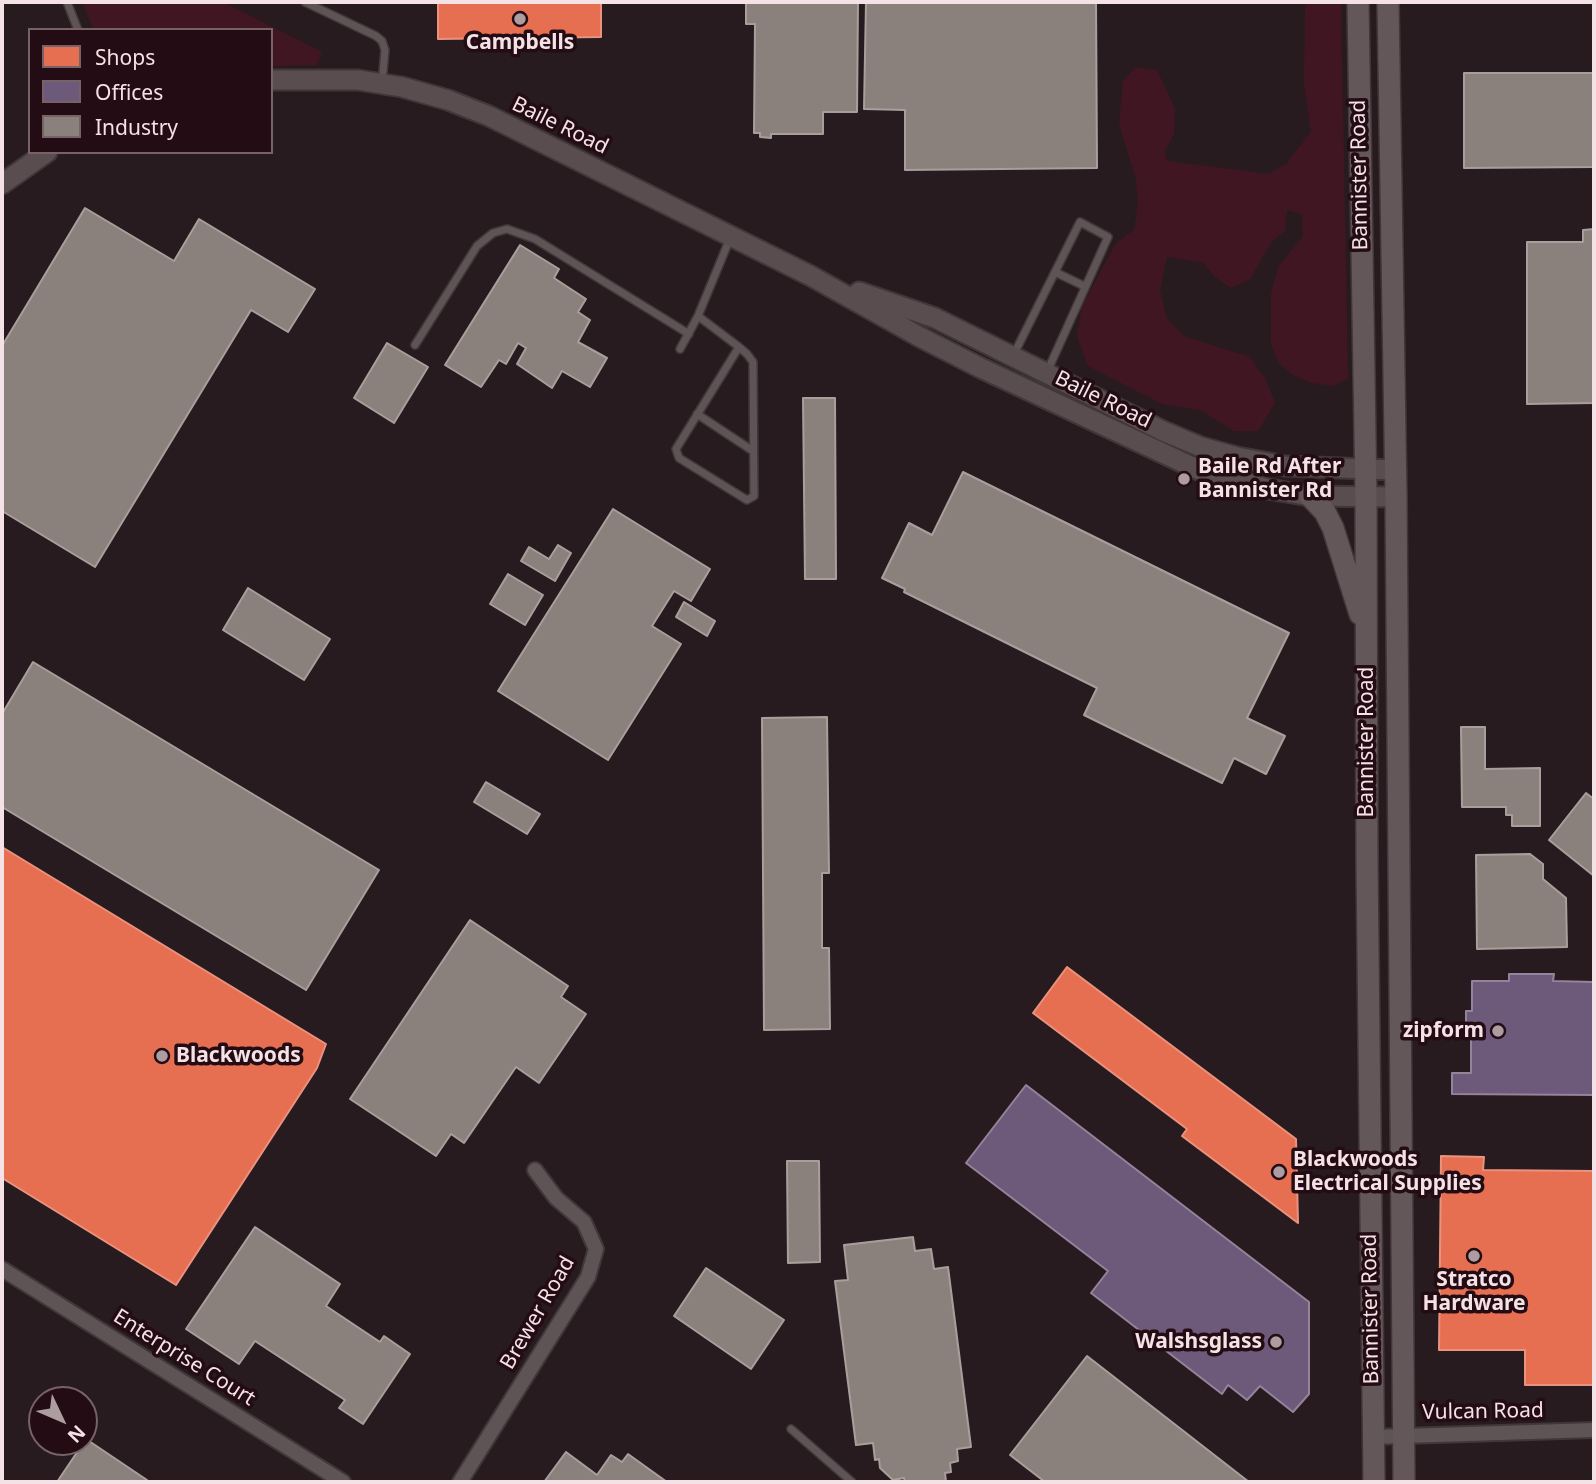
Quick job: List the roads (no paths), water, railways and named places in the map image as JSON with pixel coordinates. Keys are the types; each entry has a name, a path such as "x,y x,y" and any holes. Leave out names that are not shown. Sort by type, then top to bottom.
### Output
{"main road":[{"name":"Bannister Road","path":"1358,2 1366,498 1374,1482"},
{"name":"Bannister Road","path":"1388,2 1396,470 1404,1482"},
{"path":"1310,496 1325,512 1333,528 1366,632"}],"street":[{"name":"Baile Road","path":"273,80 358,80 402,87 448,100 489,117 811,276 920,337 1199,470 1268,489 1310,496 1396,497"},
{"path":"2,184 44,154"},
{"name":"Baile Road","path":"811,276 935,318 1201,447 1285,466 1396,470"},
{"path":"1004,377 1013,356"},
{"path":"1038,393 1046,373"},
{"name":"Brewer Road","path":"460,1482 588,1277 596,1249 584,1222 556,1198 536,1170"},
{"name":"Enterprise Court","path":"2,1269 343,1482"},
{"name":"Vulcan Road","path":"1372,1437 1594,1430"}],"lane":[{"path":"66,2 77,28"},
{"path":"308,2 382,41 385,50 382,84"},
{"path":"1013,356 1080,222 1108,237 1046,373"},
{"path":"415,345 477,246 493,233 507,229 535,239 689,334"},
{"path":"680,349 698,316 731,236"},
{"path":"1055,271 1084,286"},
{"path":"698,316 739,347 752,362 754,496 747,500 676,454 676,449 739,347"},
{"path":"697,414 753,451"},
{"path":"791,1429 852,1482"}],"place":[{"name":"Campbells","path":"520,19"},
{"name":"Baile Rd After Bannister Rd","path":"1184,479"},
{"name":"zipform","path":"1498,1031"},
{"name":"Blackwoods","path":"162,1056"},
{"name":"Blackwoods Electrical Supplies","path":"1279,1172"},
{"name":"Stratco Hardware","path":"1474,1256"},
{"name":"Walshsglass","path":"1276,1342"}]}
